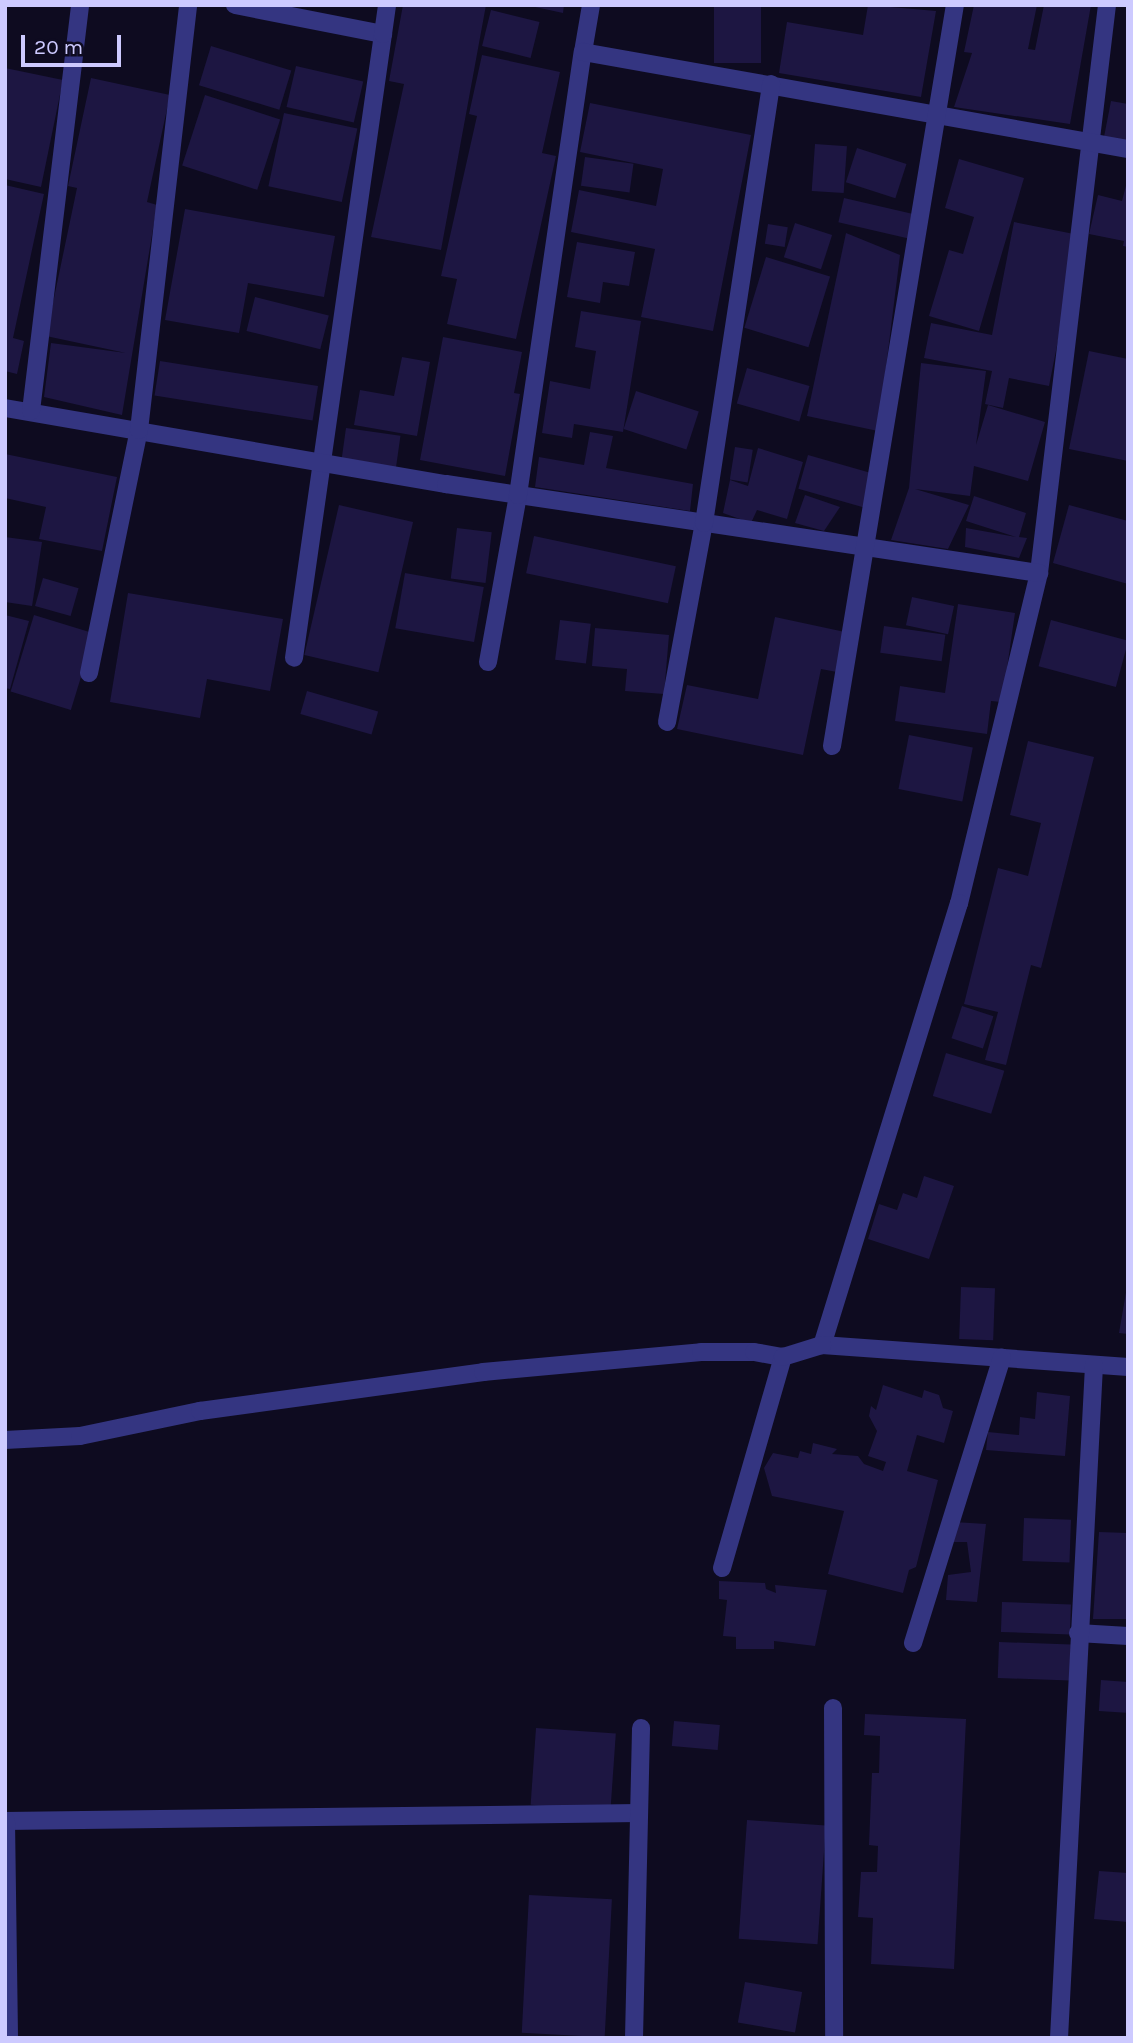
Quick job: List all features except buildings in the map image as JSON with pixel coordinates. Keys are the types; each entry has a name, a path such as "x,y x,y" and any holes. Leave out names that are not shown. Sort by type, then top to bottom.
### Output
{"street":[{"path":"31,411 80,5"},
{"path":"89,673 139,430 188,5"},
{"path":"235,5 383,34"},
{"path":"294,658 387,5"},
{"path":"488,662 518,495 591,5"},
{"path":"832,747 868,547 955,5"},
{"path":"822,1345 959,903 1039,572 1107,5"},
{"path":"583,52 938,112 1128,149"},
{"path":"667,722 704,523 771,84"},
{"path":"5,408 518,495 1039,572"},
{"path":"5,1440 80,1436 200,1411 483,1372 701,1352 754,1352 783,1357 822,1345 1128,1367"},
{"path":"722,1568 783,1357"},
{"path":"913,1643 1002,1358"},
{"path":"1059,2038 1094,1365"},
{"path":"1078,1633 1128,1636"},
{"path":"833,1708 834,2038"},
{"path":"634,2038 641,1728"},
{"path":"9,2038 6,1821 639,1814"}]}
